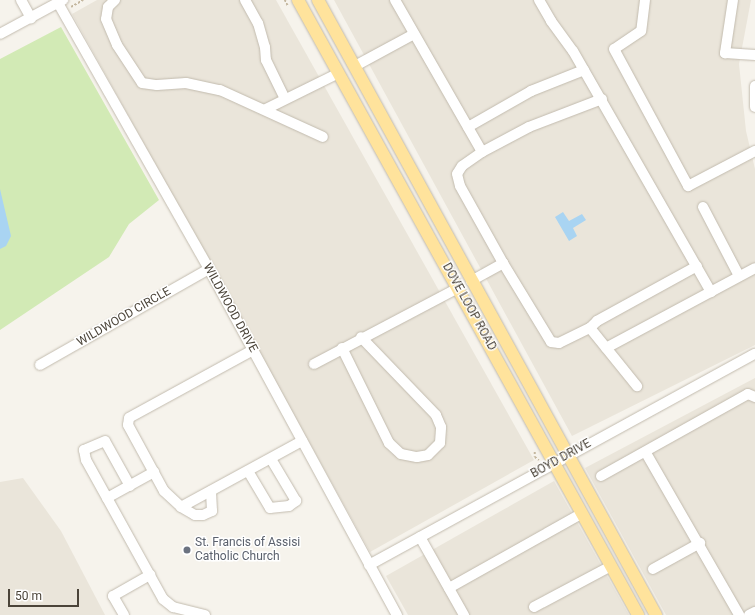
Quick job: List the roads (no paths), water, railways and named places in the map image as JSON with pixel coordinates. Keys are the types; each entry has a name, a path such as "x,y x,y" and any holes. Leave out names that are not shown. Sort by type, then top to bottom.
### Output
{"main road":[{"name":"DOVE LOOP ROAD","path":"298,0 638,615"},
{"name":"DOVE LOOP ROAD","path":"318,0 471,281 656,615"},
{"path":"339,73 355,66"},
{"path":"458,288 471,281"}],"street":[{"path":"21,0 31,18"},
{"path":"115,0 108,7 106,19 117,45 142,83 152,85 186,83 203,85 266,109 323,137"},
{"path":"245,0 258,23 266,47 266,60 285,99"},
{"path":"395,0 482,152"},
{"path":"539,0 602,99 711,292"},
{"path":"645,0 641,31 614,49 688,186 755,151"},
{"path":"733,0 725,53 755,55"},
{"path":"0,34 61,2"},
{"name":"WILDWOOD DRIVE","path":"61,2 209,269 396,615"},
{"path":"355,66 414,34"},
{"path":"468,127 531,91 584,70"},
{"path":"266,109 339,73"},
{"path":"755,86 755,107"},
{"path":"602,99 552,116 482,152 462,166 457,174 460,186 503,263 551,342 559,344 590,328 597,321 697,266"},
{"path":"704,207 739,276"},
{"path":"471,281 503,263"},
{"path":"606,348 755,268"},
{"name":"WILDWOOD CIRCLE","path":"40,365 209,269"},
{"path":"314,364 362,337 458,288"},
{"path":"590,328 637,386"},
{"path":"342,348 389,442 401,454 417,457 428,455 440,443 441,427 436,415 362,337"},
{"path":"211,491 212,511 203,515 194,515 181,507 164,491 128,425 129,418 253,350"},
{"name":"BOYD DRIVE","path":"369,565 755,354"},
{"path":"601,476 646,453 748,394 755,397"},
{"path":"130,486 105,441 84,450 86,460 150,576 168,604 205,615"},
{"path":"181,507 302,441"},
{"path":"646,453 700,543 739,615"},
{"path":"248,471 270,508 289,506 296,501 271,458"},
{"path":"107,498 154,472"},
{"path":"449,588 581,514"},
{"path":"420,537 464,615"},
{"path":"653,569 700,543"},
{"path":"534,607 611,566"},
{"path":"124,615 114,596 150,576"},
{"path":"749,615 755,612"}],"water":[{"path":"0,189 11,236 6,246 0,249"},
{"path":"563,212 569,221 582,214 586,220 573,228 577,236 569,241 555,217"}],"place":[{"name":"St. Francis of Assisi Catholic Church","path":"187,550"}]}
